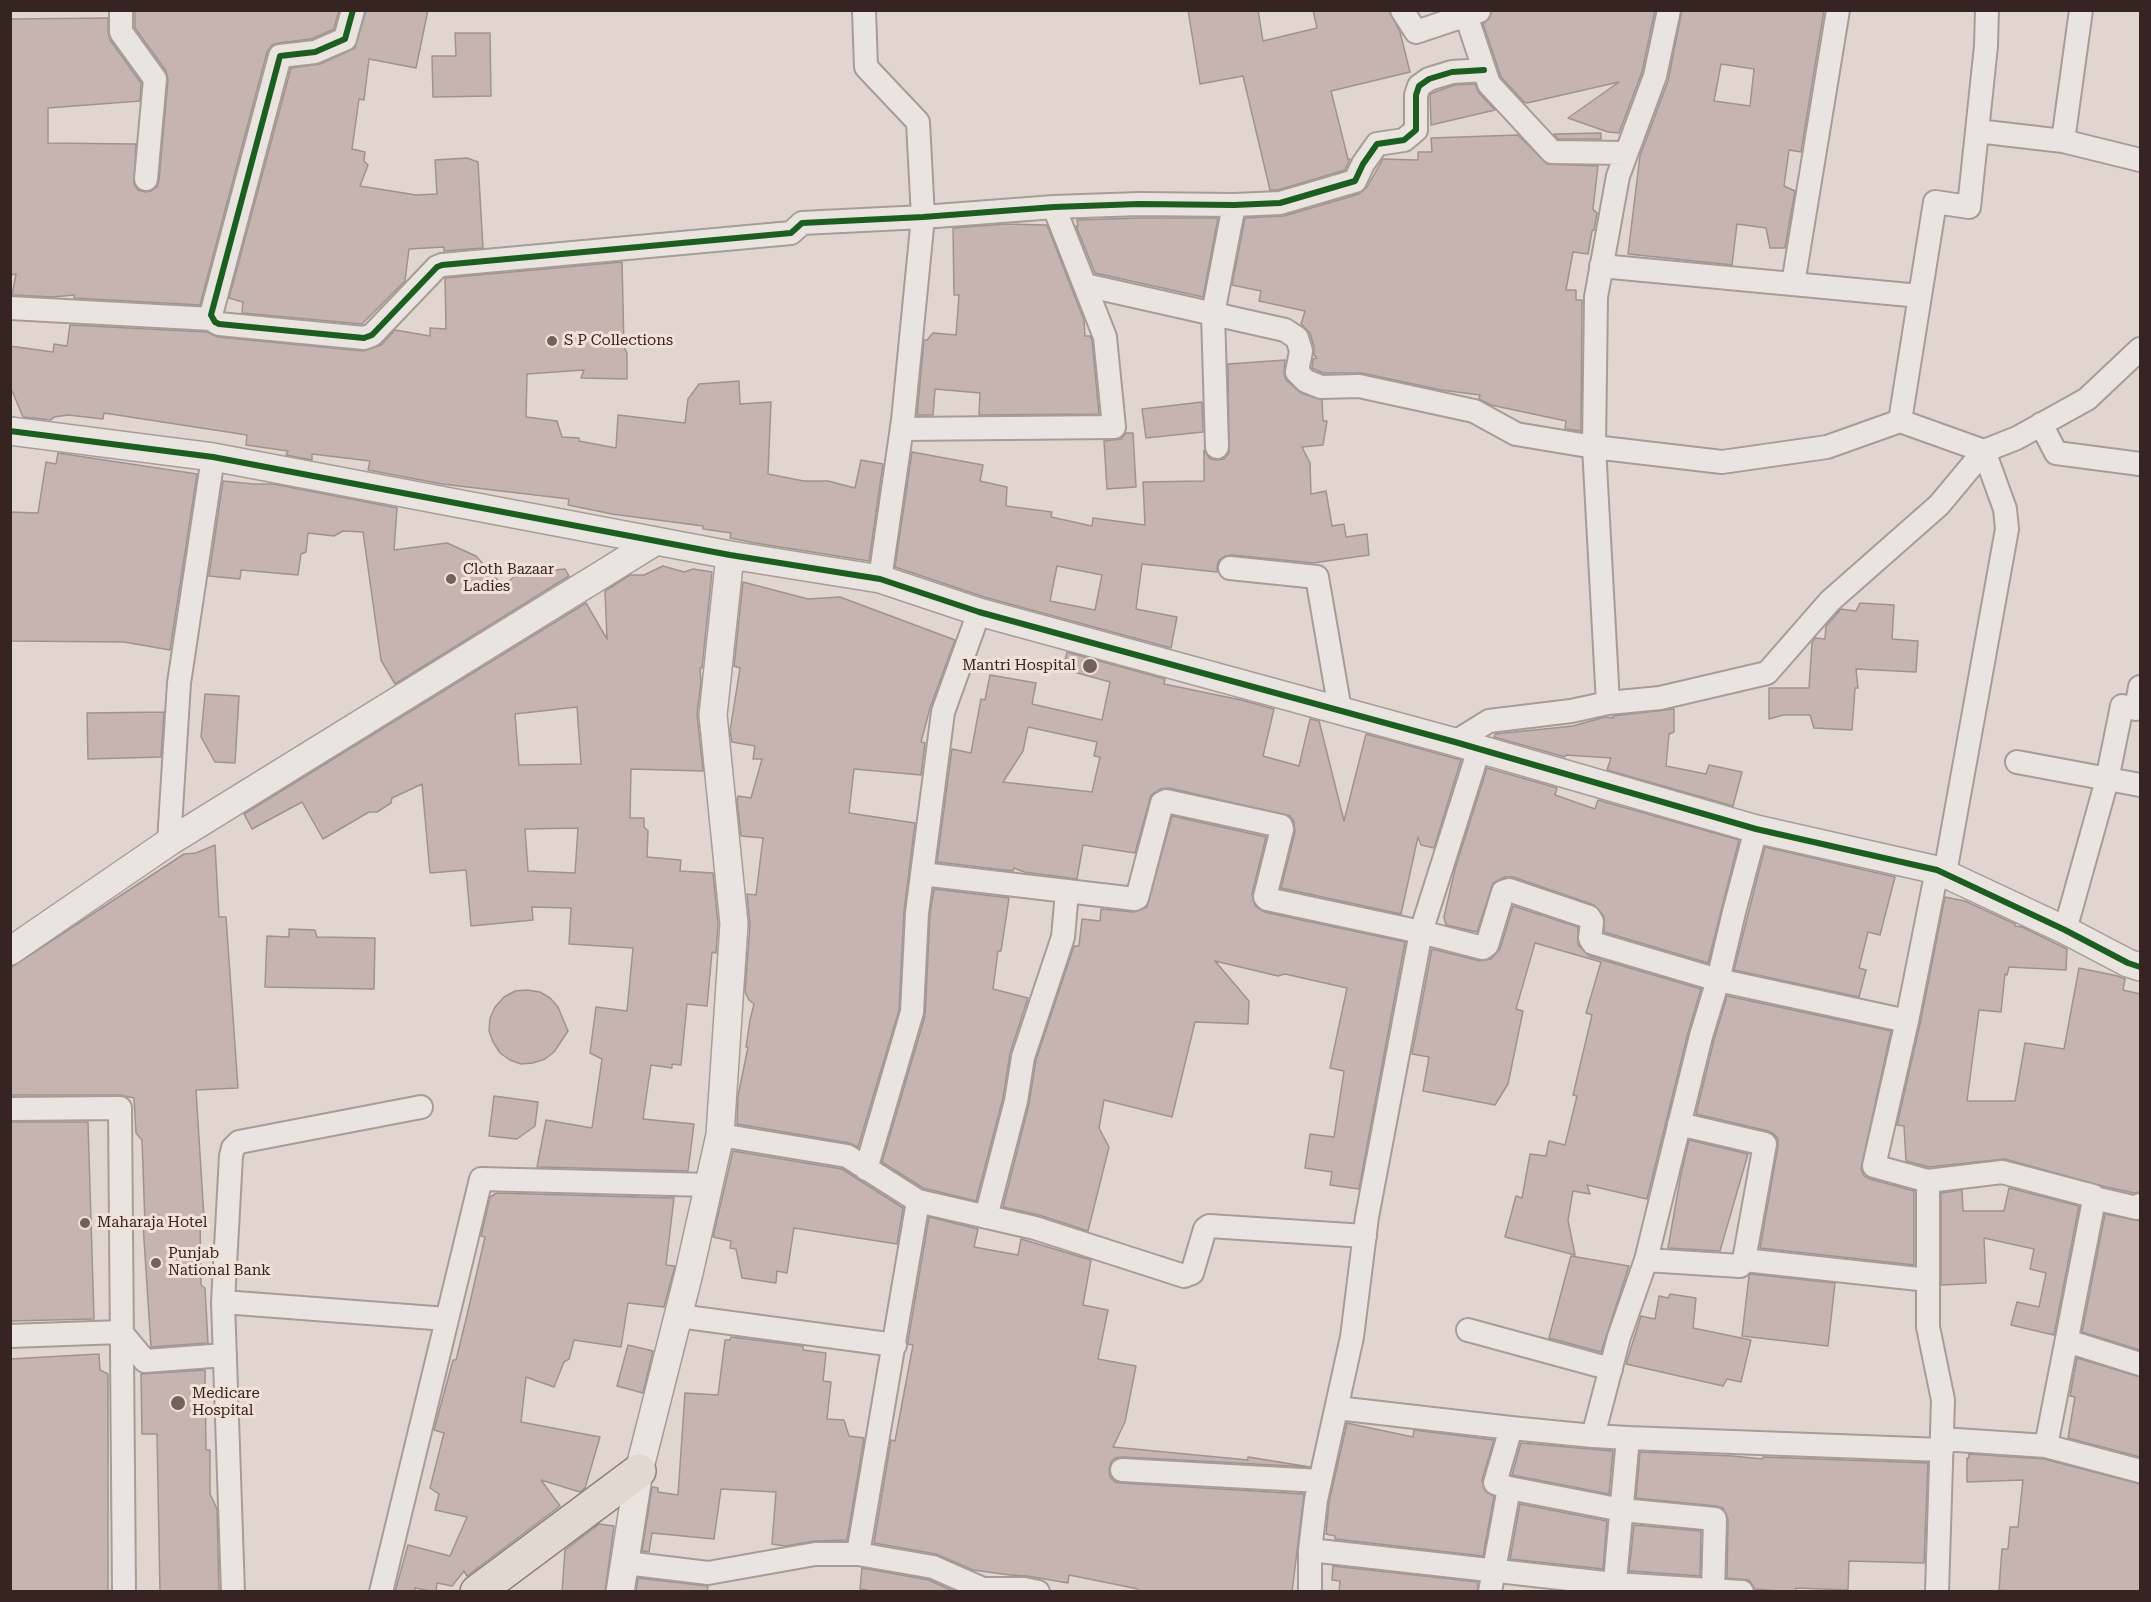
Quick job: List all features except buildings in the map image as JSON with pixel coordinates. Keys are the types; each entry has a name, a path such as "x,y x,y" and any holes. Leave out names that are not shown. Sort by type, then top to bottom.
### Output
{"main road":[{"path":"477,1592 639,1471"}],"street":[{"path":"121,10 121,32 155,79 146,179"},
{"path":"212,319 211,315 237,214 280,56 315,52 345,39 353,10"},
{"path":"864,10 866,67 918,122 923,218 902,429 880,579"},
{"path":"1402,10 1416,32 1473,13 1489,84 1552,152 1626,153"},
{"path":"1608,703 1594,447 1596,297 1618,176 1655,76 1669,10"},
{"path":"1793,284 1838,10"},
{"path":"1900,421 1935,202 1969,207 1986,46 1987,10"},
{"path":"2063,141 2080,10"},
{"path":"10,308 212,319 219,324 364,338 372,335 437,267 442,265 791,233 802,223 923,218 1054,207 1280,203 1355,181 1363,164 1377,144 1404,140 1416,130 1416,94 1419,86 1429,79 1452,72 1484,70"},
{"path":"1977,131 2063,141 2140,160"},
{"path":"1217,447 1213,314 1234,205"},
{"path":"902,429 1114,427 1105,337 1054,207"},
{"path":"1601,266 1920,296"},
{"path":"1085,285 1285,330 1297,338 1301,351 1297,372 1306,381 1321,387 1359,386 1474,411 1516,434 1594,447 1702,460 1740,461 1827,447 1900,421 1984,451"},
{"path":"1310,1592 1310,1550 1320,1481 1352,1337 1365,1236 1421,932 1467,745 1489,721 1571,711 1608,703 1660,698 1767,673 1830,601 1939,505 1984,451 2017,438 2087,399 2140,349"},
{"path":"2041,424 2056,453 2140,464"},
{"path":"10,431 213,457 730,555 880,579 979,612 1467,745 1756,829 1941,872 2140,967"},
{"path":"1984,451 2005,509 2007,530 1941,872 1874,1166 1928,1181 2002,1172 2094,1198 2137,1208 2140,1205"},
{"path":"169,842 179,683 213,457"},
{"path":"10,951 169,842 656,541"},
{"path":"620,1592 639,1471 720,1135 734,924 713,715 730,555"},
{"path":"1230,568 1317,577 1340,710"},
{"path":"866,1169 912,1012 917,913 943,712 979,612"},
{"path":"2065,930 2107,780 2122,706 2136,709 2140,687"},
{"path":"2017,762 2140,785"},
{"path":"922,874 1067,892 1137,898 1162,803 1166,801 1281,826 1265,897 1267,899 1485,947 1506,889 1589,917 1592,922 1590,938 1593,943 1718,980 1907,1021"},
{"path":"1593,1436 1619,1337 1646,1260 1701,1036 1718,980 1756,829"},
{"path":"986,1217 1016,1101 1023,1057 1063,937 1067,892"},
{"path":"233,1592 224,1302 233,1148 239,1142 421,1107"},
{"path":"10,1109 120,1108 124,1592"},
{"path":"1646,1260 1740,1266 1744,1260 1765,1143 1679,1124"},
{"path":"720,1135 847,1156 918,1201 1035,1228 1184,1276 1192,1273 1205,1229 1209,1226 1365,1236"},
{"path":"381,1592 481,1179 709,1185"},
{"path":"1928,1181 1928,1328 1943,1400 1937,1592"},
{"path":"2046,1446 2094,1198"},
{"path":"858,1554 918,1201"},
{"path":"1744,1260 1928,1280"},
{"path":"224,1302 447,1319"},
{"path":"678,1316 895,1344"},
{"path":"1468,1330 1611,1369"},
{"path":"121,1332 145,1361 225,1355"},
{"path":"10,1336 121,1332"},
{"path":"2067,1341 2140,1364"},
{"path":"1337,1408 1511,1428 1628,1438 2046,1446 2140,1471"},
{"path":"1511,1428 1495,1483 1509,1488 1622,1510 1715,1519 1713,1591"},
{"path":"1614,1588 1628,1438"},
{"path":"1122,1470 1320,1481"},
{"path":"1491,1581 1509,1488"},
{"path":"1310,1550 1491,1581 1742,1592"},
{"path":"626,1563 708,1572 815,1554 858,1554 933,1567 983,1590 1024,1589 1038,1592"}],"cycle path":[{"path":"353,10 345,39 315,52 280,56 211,315 219,324 364,338 372,335 437,267 442,265 791,233 802,223 1054,207 1280,203 1355,181 1363,164 1377,144 1404,140 1416,130 1416,95 1419,86 1429,79 1452,72 1484,70"},
{"path":"10,431 213,457 730,555 880,579 979,612 1455,742 1756,829 1937,870 2140,967"}],"place":[{"name":"S P Collections","path":"552,341"},
{"name":"Cloth Bazaar Ladies","path":"451,579"},
{"name":"Mantri Hospital","path":"1090,666"},
{"name":"Maharaja Hotel","path":"85,1223"},
{"name":"Punjab National Bank","path":"156,1263"},
{"name":"Medicare Hospital","path":"178,1403"}]}
